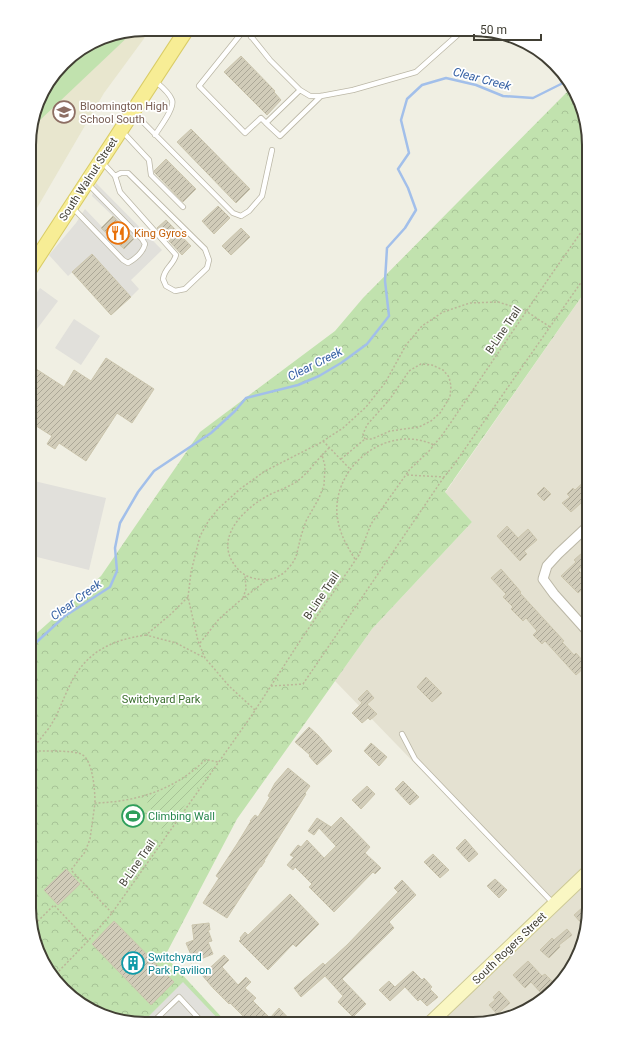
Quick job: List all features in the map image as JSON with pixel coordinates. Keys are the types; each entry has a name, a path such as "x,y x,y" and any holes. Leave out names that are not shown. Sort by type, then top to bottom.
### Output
{"main road":[{"name":"South Walnut Street","path":"36,258 101,161 182,36"}],"street":[{"path":"582,532 547,566 543,579 554,594 582,625"},
{"name":"South Rogers Street","path":"436,1017 582,878"}],"lane":[{"path":"240,36 199,86 245,133 261,118 280,136 321,96"},
{"path":"251,37 270,60 300,90 310,96 321,96 353,90 416,72 456,36"},
{"path":"154,80 170,95 173,101 172,107 155,135"},
{"path":"266,123 300,90"},
{"path":"133,112 233,213 241,216 249,211 262,196 272,150"},
{"path":"121,130 149,160 151,175 183,207"},
{"path":"101,161 115,176 120,192 176,255 175,260 164,272 162,279 166,286 175,291 185,289 207,268 209,260 204,249 128,174 121,173 115,176"},
{"path":"71,206 123,260 128,263 133,261 144,249 145,244 142,239 86,183"},
{"path":"402,734 415,759 554,904"},
{"path":"158,1017 179,997 197,1017"}],"path":[{"name":"B-Line Trail","path":"58,972 88,941 112,913 255,711 302,638 356,560 363,548 371,524 412,466 429,451 442,434 582,231"},
{"path":"271,686 303,684 418,514 582,281"},
{"path":"255,711 229,686 205,658 199,644 188,597 191,572 200,536 209,520 219,508 240,489 265,471 343,428 366,407 385,383 406,345 422,326 443,312 470,303 498,302 526,311 550,327"},
{"path":"341,459 365,439 372,439 390,431 419,427 431,421 440,413 450,396 451,386 449,377 443,370 432,365 421,364 409,372 390,399 367,425 363,434 365,439"},
{"path":"356,560 344,541 339,529 337,514 338,496 343,480 350,469 363,455 376,446 391,441 406,439 424,440 434,445"},
{"path":"323,440 350,469"},
{"path":"322,455 326,466 324,485 300,536 296,558 284,573 275,578 267,580 252,579 245,575 235,567 229,556 227,546 230,533 237,521 252,506 270,494 297,481 322,455 330,448"},
{"path":"407,475 444,477"},
{"path":"243,598 246,589 245,575"},
{"path":"199,644 219,619 267,580"},
{"path":"146,635 171,614 188,597"},
{"path":"36,744 53,724 69,686 76,674 85,662 109,644 146,635 176,643 205,658"},
{"path":"36,751 79,753 82,754 88,761 94,784 95,803 90,839 85,852 71,870 112,913"},
{"path":"95,803 125,801 152,794 174,784 204,761 208,760 218,762"},
{"path":"37,922 54,906 88,941"}],"shaded area":[{"name":"Bloomington High School South","path":"146,36 104,93 36,210 37,131 44,103 54,85 73,63 97,47 117,40"},
{"path":"96,183 162,250 131,280 139,289 131,297 92,254 68,276 49,255 76,223 85,209 123,249 133,239 113,216 92,196"},
{"path":"40,288 58,301 37,329 36,328 36,294"},
{"path":"582,296 582,915 574,950 559,974 550,985 521,1006 494,1015 480,1017 435,1017 552,905 335,681 372,629 472,522 445,493"},
{"path":"74,319 100,336 81,365 55,348"},
{"path":"36,481 106,498 89,570 36,557"},
{"path":"183,982 216,1017 148,1017"}],"green space":[{"path":"127,38 39,121 44,103 54,85 73,63 97,47"},
{"name":"Switchyard Park","path":"568,91 578,117 582,145 582,296 445,492 472,522 372,629 237,819 165,956 221,1017 145,1017 131,1016 103,1009 79,994 68,985 59,974 47,956 38,929 36,908 36,634 101,576 200,432 335,331 363,298"},
{"path":"207,762 211,763 212,768 164,833 145,798 162,792 178,783"}],"building":[{"path":"241,56 275,91 274,92 281,100 267,115 224,72"},
{"path":"191,129 250,189 236,203 177,142"},
{"path":"166,159 196,189 183,202 154,171"},
{"path":"218,206 230,218 214,234 202,221"},
{"name":"King Gyros","path":"113,216 134,239 124,249 101,228"},
{"path":"166,220 191,246 182,255 157,228"},
{"path":"241,228 250,237 231,255 222,246"},
{"path":"92,254 131,297 111,315 72,272"},
{"path":"106,358 154,389 132,423 117,413 86,461 59,443 55,449 47,444 52,436 36,426 36,369 64,387 74,370 91,381"},
{"path":"582,484 582,502 571,512 562,503 570,497 567,494 573,488 575,490"},
{"path":"544,487 551,494 544,501 537,494"},
{"path":"507,526 518,538 528,529 537,540 524,551 527,554 520,561 497,536"},
{"path":"582,553 582,566 578,570 582,574 582,589 578,593 561,576 576,562 574,560"},
{"path":"501,569 521,592 520,593 564,641 562,642 574,655 576,653 582,660 582,670 576,675 545,641 542,644 533,635 537,631 526,618 523,621 511,609 513,607 503,597 506,594 491,578"},
{"path":"426,677 442,693 432,702 417,687"},
{"path":"367,690 374,698 367,704 377,714 370,720 368,718 362,723 352,713 362,703 358,699"},
{"path":"309,727 332,751 317,765 309,756 310,755 295,742"},
{"path":"371,743 387,757 379,766 364,751"},
{"path":"288,768 310,786 265,861 227,918 203,903 219,878 216,876 250,821 255,815 258,817 270,797 268,796 275,783"},
{"path":"403,781 419,797 410,805 395,789"},
{"path":"367,786 375,794 361,809 352,800"},
{"path":"341,817 370,847 365,853 381,868 375,874 373,872 334,912 309,887 312,884 295,867 293,870 287,865 294,857 290,855 298,845 301,847 307,840 324,858 336,846 319,828 314,835 308,831 317,818 331,827"},
{"path":"465,839 478,854 469,862 456,848"},
{"path":"433,854 449,870 440,878 424,862"},
{"path":"66,869 80,884 58,905 44,890"},
{"path":"495,879 507,890 499,898 487,886"},
{"path":"402,880 416,895 389,922 394,928 342,979 366,1004 353,1017 338,1002 343,996 325,976 301,997 294,988 323,963 325,965 347,945 398,892 394,888"},
{"path":"290,894 319,924 296,947 293,944 268,970 239,941 245,932 248,935"},
{"path":"582,908 581,923 574,915"},
{"name":"Switchyard Park Pavilion","path":"114,921 174,982 151,1005 92,944"},
{"path":"209,923 210,930 208,930 212,941 208,942 213,954 191,963 188,956 191,955 186,943 194,940 192,925"},
{"path":"567,929 572,935 559,945 560,947 549,958 540,950 552,938 554,940"},
{"path":"224,955 229,960 222,967 238,985 246,977 251,982 245,988 256,998 253,1001 269,1017 244,1017 213,988 202,975"},
{"path":"528,961 542,976 545,974 553,982 541,993 531,982 525,988 513,975"},
{"path":"413,971 422,980 424,978 432,987 430,989 438,997 427,1006 420,999 418,1001 405,987 390,1001 379,990 389,981 395,987"},
{"path":"499,991 510,1003 497,1014 489,1005 495,1000 493,997"},
{"path":"279,1008 287,1017 271,1017"}],"waterway":[{"name":"Clear Creek","path":"36,643 65,616 110,587 117,571 115,548 120,523 138,492 154,471 211,433 235,411 246,398 298,385 319,376 341,363 367,344 389,316 385,281 387,248 405,228 416,210 408,188 398,169 409,153 401,120 407,99 422,85 446,78 476,85 503,96 533,98 562,82"}],"place":[{"name":"Bloomington High School South","path":"64,112"},
{"name":"King Gyros","path":"118,233"},
{"name":"Climbing Wall","path":"133,816"},
{"name":"Switchyard Park Pavilion","path":"133,963"}]}
